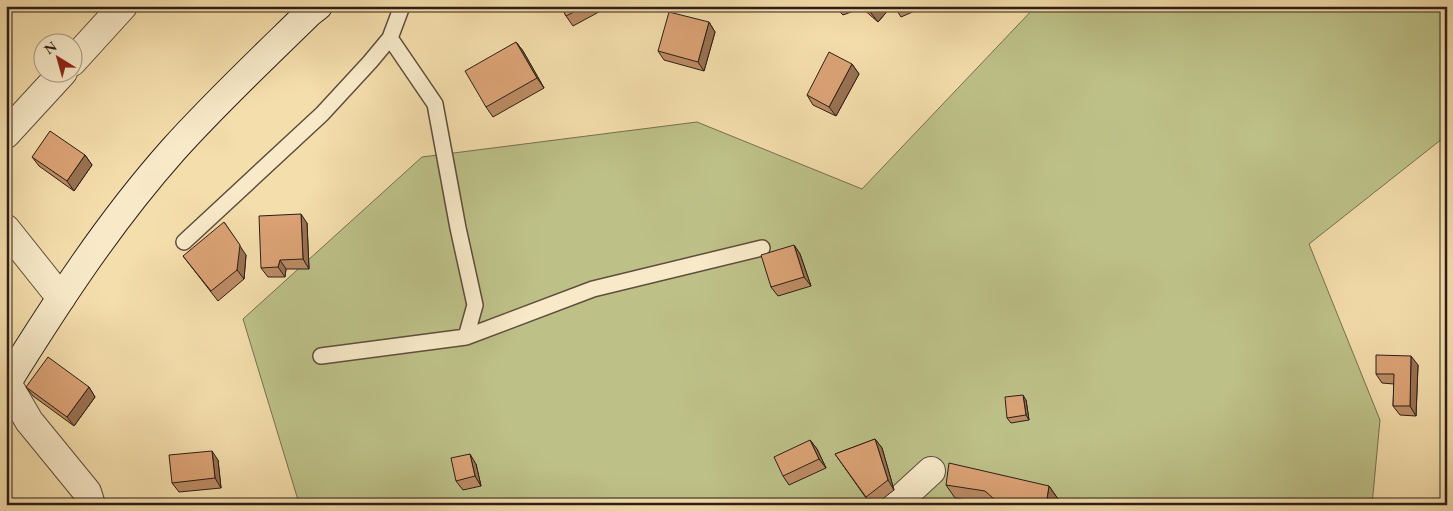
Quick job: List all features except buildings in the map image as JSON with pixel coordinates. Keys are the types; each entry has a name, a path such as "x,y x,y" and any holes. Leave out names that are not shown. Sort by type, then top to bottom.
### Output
{"street":[{"path":"82,51 123,6"},
{"path":"91,505 87,492 30,421 6,383 88,258 121,213 173,150 310,9"},
{"path":"6,134 54,82"},
{"path":"6,229 61,298"},
{"path":"894,505 931,471"}],"lane":[{"path":"184,242 322,114 390,38 402,6"},
{"path":"390,38 435,104 458,228 476,305 466,337"},
{"path":"322,356 466,337 593,289 762,248"}],"green space":[{"path":"1036,6 1447,6 1447,135 1309,244 1380,420 1372,505 293,505 298,500 243,319 422,157 697,122 862,189"}]}
